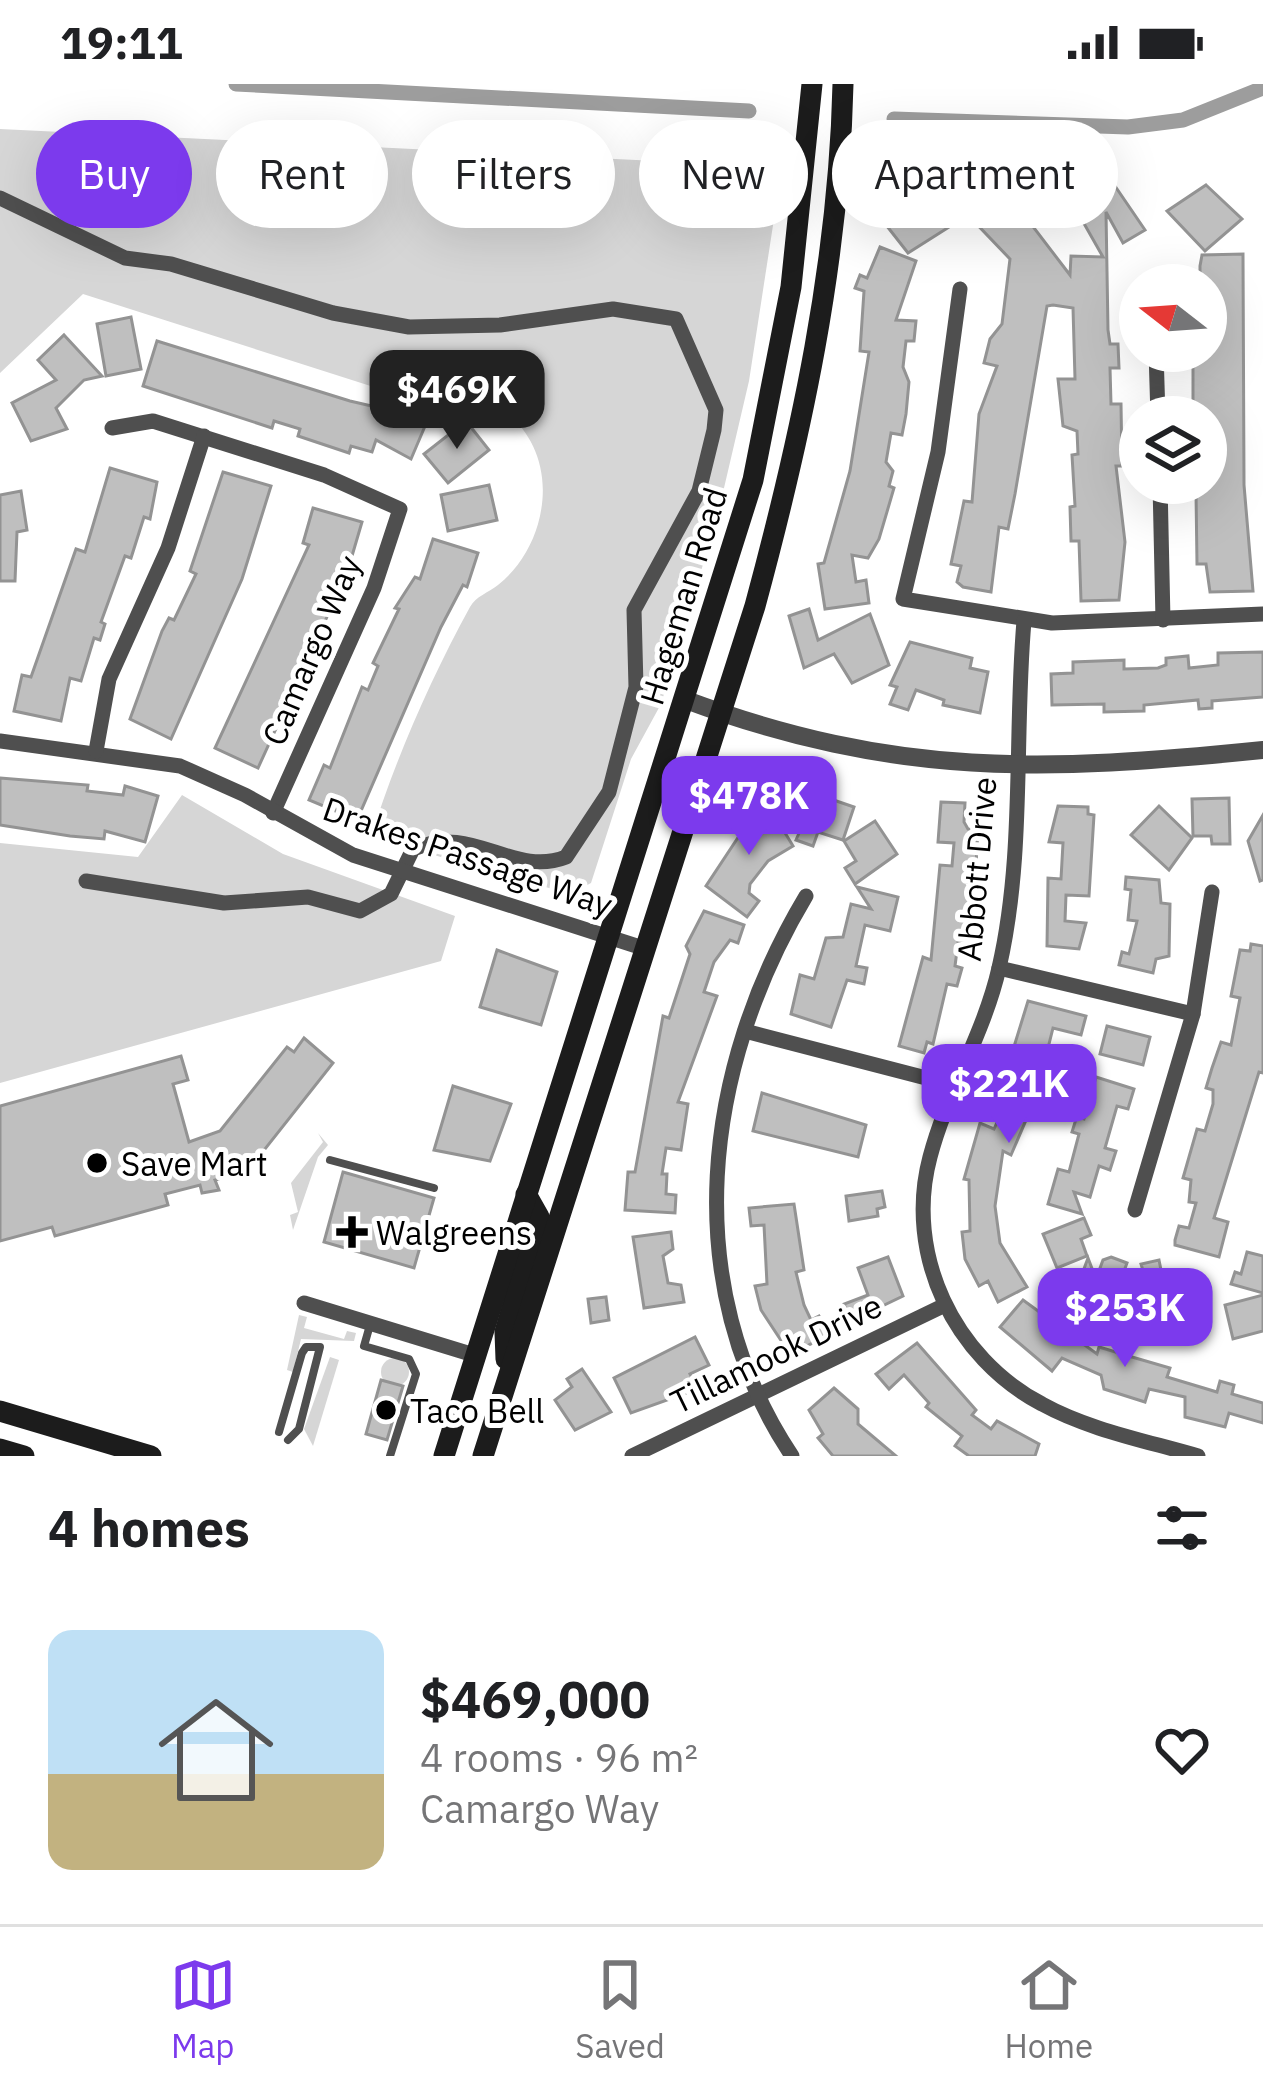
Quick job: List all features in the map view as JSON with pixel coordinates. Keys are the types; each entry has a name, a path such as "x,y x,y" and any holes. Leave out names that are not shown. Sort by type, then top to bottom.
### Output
{"main road":[{"name":"Hageman Road","path":"444,1456 724,583 770,406 791,287 812,84"},
{"name":"Hageman Road","path":"483,1456 754,606 801,423 830,248 843,84"},
{"path":"507,1378 506,1333 539,1217 526,1194"},
{"path":"0,1411 152,1456"},
{"path":"0,1448 24,1456"}],"street":[{"path":"0,198 125,258 171,264 333,313 409,327 500,325 613,309 676,319 716,410 700,491 634,610 636,687 601,808 577,846 552,862 443,839 413,849 392,894 360,911 308,897 224,903 86,881"},
{"path":"959,289 938,452 903,599 1024,622 1263,614"},
{"path":"96,751 110,679 168,548 204,436 154,421 112,428"},
{"name":"Camargo Way","path":"204,436 324,475 400,509 374,588 273,813"},
{"path":"1160,504 1163,620"},
{"name":"Abbott Drive","path":"1024,622 1013,872 999,968 936,1137 924,1193 927,1250 945,1305 980,1357 1021,1392 1069,1417 1163,1451 1198,1456"},
{"path":"686,700 855,750 1016,768 1108,766 1263,750"},
{"name":"Drakes Passage Way","path":"0,741 180,766 320,841 646,949"},
{"path":"1135,1210 1193,1014 1212,892"},
{"path":"792,1456 756,1396 728,1319 714,1222 722,1126 745,1031 768,966 806,896"},
{"path":"999,968 1193,1014"},
{"path":"745,1031 957,1086"},
{"path":"304,1303 474,1355"},
{"name":"Tillamook Drive","path":"632,1456 945,1305"}],"lane":[{"path":"330,1160 434,1188"},
{"path":"370,1323 364,1346 409,1360 416,1374 390,1456"},
{"path":"279,1432 302,1353 306,1347 320,1347 299,1429 288,1440"}],"shaded area":[{"path":"0,129 36,131 36,228 192,228 192,138 216,139 216,228 388,228 388,148 412,149 412,228 615,228 615,159 639,160 639,228 773,228 749,381 717,518 661,704 631,759 591,883 570,894 371,837 415,720 470,607 511,573 538,524 543,488 537,457 523,430 502,408 476,393 445,384 380,389 83,294 0,373"},
{"path":"182,795 283,854 455,916 441,961 0,1083 0,843 138,857"},
{"path":"318,1133 328,1145 318,1157 293,1230 290,1215 298,1212 291,1183 323,1142"},
{"path":"299,1315 307,1317 304,1328 344,1339 347,1331 356,1333 354,1341 301,1339 293,1372 287,1370"},
{"path":"330,1357 339,1360 313,1446 304,1429"},
{"path":"395,1358 405,1362 409,1372 405,1382 395,1386 385,1382 381,1372 385,1362"}],"building":[{"path":"1206,185 1242,219 1205,251 1167,211"},
{"path":"1118,190 1145,230 1123,243 1115,228"},
{"path":"888,228 948,228 908,253"},
{"path":"980,228 1034,228 1070,275 1071,256 1103,257 1087,228 1106,228 1108,330 1110,344 1118,344 1119,368 1110,368 1111,404 1119,404 1116,466 1125,542 1119,600 1081,601 1079,541 1071,541 1070,507 1075,506 1072,455 1078,454 1077,431 1063,426 1058,379 1075,379 1073,308 1053,305 1047,306 1008,529 999,527 991,592 963,587 957,582 961,566 951,564 964,501 972,502 979,414 997,366 984,363 990,339 1002,324 1010,259"},
{"path":"880,247 916,261 896,320 916,321 914,341 906,341 903,367 909,382 906,414 902,435 891,433 886,462 893,471 889,486 894,488 879,539 868,558 852,555 856,582 866,580 869,603 825,609 818,564 824,563 850,471 869,352 860,351 864,291 855,288 860,275 867,278"},
{"path":"1243,254 1244,485 1253,591 1210,592 1206,564 1197,564 1196,504 1227,504 1227,396 1193,396 1193,372 1227,372 1227,264 1200,264 1202,255"},
{"path":"131,317 141,369 106,376 97,324"},
{"path":"64,335 102,376 84,380 56,408 67,429 31,441 12,403 56,380 38,360"},
{"path":"157,341 350,401 393,411 398,398 431,412 411,459 376,440 372,452 351,446 349,453 298,436 300,429 274,421 272,428 143,386"},
{"path":"466,421 489,450 448,483 424,454"},
{"path":"110,468 157,482 150,519 144,517 131,558 125,556 101,622 105,624 100,640 94,638 81,681 70,678 61,721 14,711 22,675 31,677 76,549 85,552"},
{"path":"223,472 271,486 242,579 171,739 130,719 162,631 169,618 174,620 196,574 190,571"},
{"path":"489,485 497,520 448,531 441,495"},
{"path":"21,491 27,530 17,532 15,581 0,581 0,495"},
{"path":"313,508 362,522 347,573 258,768 215,748 309,545 303,543"},
{"path":"433,539 478,553 467,587 463,585 441,627 357,820 309,800 324,765 330,768 362,687 368,690 378,666 373,663 399,609 395,608 415,577 420,579"},
{"path":"809,609 818,640 870,614 889,665 852,683 834,654 804,668 789,616"},
{"path":"910,642 972,658 970,668 988,672 980,713 943,705 944,700 916,690 908,710 890,704 897,687 890,685"},
{"path":"1263,652 1263,697 1212,701 1212,708 1199,709 1198,700 1144,705 1144,711 1104,712 1104,704 1052,705 1051,674 1073,673 1073,662 1124,660 1124,669 1158,668 1166,665 1166,658 1188,656 1189,668 1218,665 1218,653"},
{"path":"0,778 88,785 87,791 123,795 125,786 158,796 145,842 105,831 104,839 70,836 0,825"},
{"path":"816,794 854,807 843,840 818,832 813,846 796,840"},
{"path":"1229,798 1230,844 1212,844 1211,836 1193,836 1192,799"},
{"path":"765,800 793,846 768,861 750,884 749,893 759,901 747,917 706,886 739,836 735,830 752,819 747,811"},
{"path":"941,802 965,803 964,822 968,829 978,830 975,882 968,882 970,919 967,945 958,943 955,966 962,968 957,986 947,984 933,1044 927,1042 924,1053 899,1046 923,957 931,960 940,865 952,866 954,843 938,842"},
{"path":"1058,806 1088,807 1088,814 1094,815 1089,896 1066,895 1065,921 1086,923 1079,949 1047,946 1048,878 1061,879 1063,843 1049,842"},
{"path":"1159,806 1192,838 1169,870 1131,835"},
{"path":"1263,815 1263,880 1260,881 1248,841"},
{"path":"875,821 897,854 855,884 845,868 856,861 844,841"},
{"path":"1126,877 1159,880 1161,903 1170,904 1169,956 1156,959 1153,973 1119,965 1122,952 1129,954 1137,921 1128,920 1131,890 1125,889"},
{"path":"857,887 898,897 890,931 865,925 856,966 867,968 864,984 847,980 831,1027 791,1014 800,975 814,979 826,938 843,937 851,904 871,909"},
{"path":"704,911 744,925 738,943 730,940 714,962 704,992 717,996 678,1102 688,1104 681,1150 666,1148 662,1174 667,1174 666,1194 676,1195 675,1213 625,1210 628,1172 635,1172 663,1016 669,1018 690,954 686,946"},
{"path":"1251,944 1263,946 1263,1073 1259,1072 1214,1218 1228,1222 1219,1257 1175,1245 1175,1240 1179,1226 1189,1228 1196,1203 1189,1202 1191,1180 1183,1178 1197,1129 1205,1131 1213,1104 1213,1090 1206,1088 1221,1042 1231,1045 1240,998 1231,996 1240,950 1250,951"},
{"path":"497,950 557,972 541,1025 480,1007"},
{"path":"1028,1001 1086,1016 1081,1035 1053,1028 1043,1068 1052,1072 1039,1106 1033,1104 1011,1155 1003,1151 995,1206 1000,1243 1027,1287 998,1302 988,1281 979,1286 965,1259 962,1232 970,1231 969,1180 964,1179 980,1123 994,1129 1008,1098 995,1093 1002,1075 1011,1079 1022,1052 1013,1050"},
{"path":"1107,1026 1150,1037 1143,1065 1100,1054"},
{"name":"Save Mart","path":"304,1038 333,1063 246,1173 215,1180 219,1190 202,1193 200,1185 165,1194 168,1205 55,1236 52,1227 0,1241 0,1106 181,1056 188,1080 173,1084 189,1142 220,1131 287,1047 294,1052"},
{"path":"1096,1077 1134,1089 1128,1109 1117,1106 1105,1148 1116,1151 1110,1170 1099,1166 1090,1197 1074,1192 1082,1214 1048,1204 1058,1169 1069,1172 1079,1134 1072,1132 1077,1116 1084,1119"},
{"path":"453,1086 511,1104 490,1161 434,1150"},
{"path":"762,1093 866,1125 858,1157 753,1131"},
{"name":"Walgreens","path":"343,1172 434,1198 414,1268 324,1242"},
{"path":"882,1191 885,1207 877,1209 878,1216 849,1221 846,1196"},
{"path":"794,1204 804,1270 796,1272 804,1305 811,1320 819,1316 829,1335 790,1354 761,1310 755,1286 767,1284 764,1225 751,1226 749,1208"},
{"path":"1084,1218 1091,1235 1081,1239 1087,1256 1057,1268 1043,1234"},
{"path":"671,1232 673,1249 663,1256 668,1283 681,1285 684,1302 644,1308 633,1237"},
{"path":"1247,1252 1263,1256 1263,1293 1231,1284 1235,1272 1241,1274"},
{"path":"888,1257 903,1296 851,1321 844,1304 868,1295 858,1268"},
{"path":"1111,1257 1127,1263 1113,1301 1075,1293 1088,1258 1096,1279 1103,1260"},
{"path":"1159,1260 1161,1270 1186,1270 1193,1300 1181,1303 1179,1297 1153,1303 1141,1264"},
{"path":"1263,1295 1263,1331 1233,1339 1225,1305"},
{"path":"606,1297 609,1320 591,1323 588,1299"},
{"path":"1023,1300 1097,1354 1099,1347 1170,1368 1167,1377 1217,1392 1220,1381 1234,1385 1232,1394 1263,1403 1263,1423 1229,1413 1225,1427 1185,1417 1185,1397 1149,1389 1145,1402 1126,1396 1104,1389 1101,1375 1062,1358 1052,1371 1000,1327"},
{"path":"695,1337 709,1365 690,1374 698,1389 631,1413 614,1378"},
{"path":"917,1343 976,1410 972,1415 991,1429 997,1421 1039,1444 1035,1456 969,1456 955,1446 962,1436 926,1407 929,1403 904,1375 889,1389 876,1374"},
{"path":"582,1369 611,1412 575,1430 555,1400 572,1387 567,1379"},
{"name":"Taco Bell","path":"381,1380 403,1386 387,1440 366,1434"},
{"path":"834,1388 858,1409 858,1424 896,1456 833,1456 818,1438 823,1434 809,1410"}],"waterway":[{"path":"236,84 749,111"},
{"path":"894,119 1128,127 1183,120 1263,88"}],"place":[{"name":"Save Mart","path":"97,1163"},
{"name":"Walgreens","path":"352,1232"},
{"name":"Taco Bell","path":"386,1410"}]}
